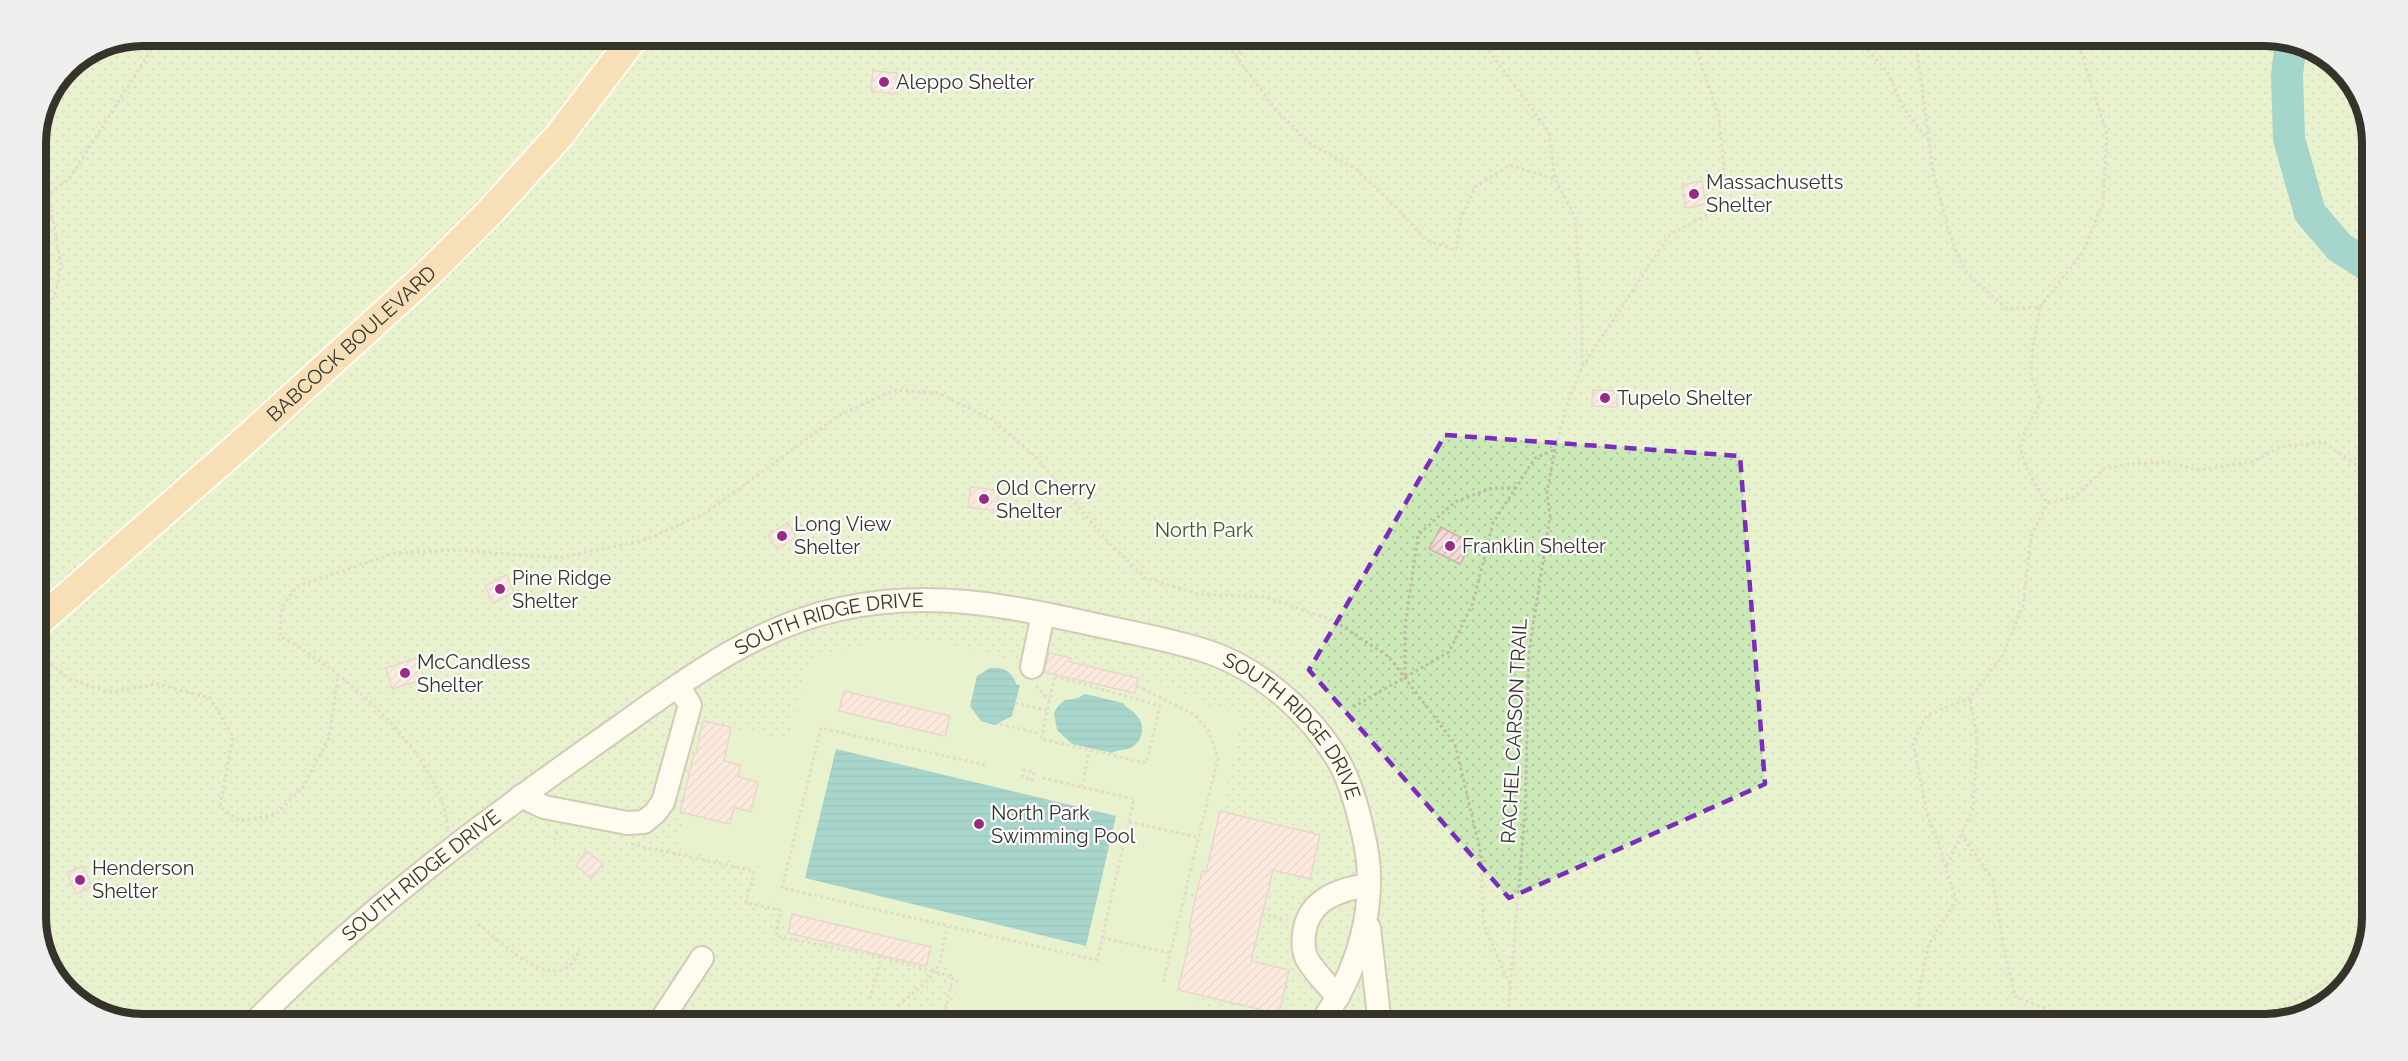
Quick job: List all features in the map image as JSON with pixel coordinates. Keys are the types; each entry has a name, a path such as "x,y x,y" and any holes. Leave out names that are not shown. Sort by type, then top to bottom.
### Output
{"main road":[{"name":"BABCOCK BOULEVARD","path":"47,614 223,460 428,274 489,213 558,136 627,46"}],"street":[{"name":"SOUTH RIDGE DRIVE","path":"266,1014 349,931 437,858 678,686 743,645 774,630 838,609 919,599 986,603 1209,652 1242,667 1289,702 1318,732 1339,762 1360,817 1369,859 1367,909 1362,938 1338,997 1326,1014"},
{"path":"1032,667 1043,614"},
{"path":"521,796 544,807 627,823 644,822 663,802 690,705 678,686"},
{"path":"1338,997 1308,960 1303,940 1305,924 1316,905 1324,899 1349,888 1369,885"},
{"name":"SOUTH RIDGE DRIVE","path":"1367,909 1379,1014"},
{"path":"665,1014 702,958"}],"path":[{"path":"47,309 56,291 61,265 48,194 69,178 154,46"},
{"path":"1228,46 1276,110 1311,144 1356,169 1399,210 1426,240 1456,250 1460,221 1475,187 1510,165 1555,179"},
{"path":"1237,60 1245,46"},
{"path":"1485,46 1549,132 1555,179 1575,217 1582,323 1582,367"},
{"name":"RACHEL CARSON TRAIL","path":"1508,1014 1526,813 1529,652 1550,516 1547,492 1555,449 1567,405 1582,367 1670,234 1714,212 1725,180 1719,117 1697,46"},
{"path":"1865,46 1888,73 1903,107 1929,142"},
{"path":"1916,46 1933,171 1956,254 1967,273 2007,309 2040,307"},
{"path":"2048,503 2035,488 2020,447 2028,425 2041,402 2031,375 2040,307 2083,252 2103,204 2107,134 2078,46"},
{"path":"1920,1014 1919,990 1929,944 1956,900 1927,814 1913,742 1928,715 1970,698 2003,656 2023,605 2031,536 2048,503 2074,497 2104,469 2127,464 2170,462 2197,470 2252,462 2280,447 2323,442 2361,471"},
{"path":"1353,707 1449,652 1473,603 1493,523 1535,458 1555,449"},
{"path":"1404,678 1405,627 1418,536 1455,502 1492,488 1515,488"},
{"path":"47,662 70,680 108,692 157,684 210,698 233,736 220,807 240,821 275,815 303,787 329,738 338,675"},
{"path":"1054,676 1160,706 1146,763 1041,739 1041,734 1054,676"},
{"path":"1137,686 1194,715 1209,732 1218,758 1163,982"},
{"path":"1946,866 1973,809 1977,738 1970,698"},
{"path":"1015,703 1046,710"},
{"path":"1000,723 1041,734"},
{"path":"985,765 821,728 782,888 1097,960 1134,799 1042,778"},
{"path":"1082,787 1090,750"},
{"path":"1129,822 1198,837"},
{"path":"550,826 558,828 554,840"},
{"path":"1961,834 1993,880 2003,944 2015,996 2058,1014"},
{"path":"627,843 754,871 746,903 780,910 776,936 881,957 953,977 945,1014"},
{"path":"1185,893 1196,896"},
{"path":"1262,914 1305,924"},
{"path":"478,924 532,966 551,972 565,969 577,958 580,949"},
{"path":"898,1006 927,981 939,965 947,926"},
{"path":"1102,938 1171,954"},
{"path":"870,999 881,957"},
{"path":"2268,1014 2343,974"}],"highlighted area":[{"path":"1445,435 1740,456 1765,784 1509,898 1309,670"}],"green space":[{"name":"North Park","path":"143,46 2265,46 2284,48 2302,54 2324,67 2349,95 2360,124 2361,137 2362,918 2360,937 2354,955 2341,977 2318,998 2308,1005 2277,1014 143,1014 124,1013 106,1007 84,994 59,966 50,943 47,924 47,137 54,106 75,75 106,54 124,48"},
{"name":"North Park Swimming Pool","path":"904,639 938,642 1037,669 1052,660 1083,665 1168,687 1213,707 1243,716 1220,811 1320,835 1310,879 1266,868 1269,887 1255,946 1249,944 1246,960 1289,970 1279,1014 1200,995 1195,1014 952,1014 962,973 928,962 926,966 788,933 790,922 782,919 785,907 753,899 759,867 677,848 685,814 680,812 703,721 788,741 809,660 874,643"}],"water":[{"path":"990,668 1004,669 1013,677 1017,685 1020,685 1012,716 995,725 981,721 970,706 977,676"},
{"path":"1085,694 1123,703 1134,712 1142,724 1142,733 1138,742 1130,748 1112,753 1072,744 1057,730 1054,713 1065,700 1078,698"},
{"path":"836,749 1116,816 1086,946 805,878"}],"building":[{"name":"Aleppo Shelter","path":"873,71 897,73 895,94 871,91"},
{"name":"Massachusetts Shelter","path":"1702,181 1706,204 1686,208 1682,185"},
{"name":"Tupelo Shelter","path":"1593,390 1617,391 1617,407 1592,406"},
{"name":"Old Cherry Shelter","path":"971,487 999,491 996,511 968,507"},
{"name":"Long View Shelter","path":"788,523 796,537 777,549 768,535"},
{"name":"Franklin Shelter","path":"1441,527 1471,543 1460,564 1429,549"},
{"name":"Pine Ridge Shelter","path":"506,575 514,592 493,603 485,586"},
{"path":"1049,653 1071,658 1070,662 1138,678 1135,693 1044,672"},
{"name":"McCandless Shelter","path":"417,658 424,679 392,689 386,668"},
{"path":"844,691 950,716 945,736 839,711"},
{"path":"703,721 731,727 724,761 740,765 738,777 758,782 751,812 734,807 730,824 680,812"},
{"path":"1220,811 1320,835 1310,879 1273,870 1251,961 1289,970 1279,1014 1178,990 1192,929 1189,928 1196,896 1202,871 1206,872"},
{"path":"586,851 603,864 592,878 576,866"},
{"name":"Henderson Shelter","path":"83,866 92,886 76,894 67,873"},
{"path":"792,914 931,947 926,966 788,933"}],"waterway":[{"path":"2290,50 2287,75 2289,139 2310,213 2339,247 2361,261"}],"place":[{"name":"Aleppo Shelter","path":"884,82"},
{"name":"Massachusetts Shelter","path":"1694,194"},
{"name":"Tupelo Shelter","path":"1605,398"},
{"name":"Old Cherry Shelter","path":"984,499"},
{"name":"Long View Shelter","path":"782,536"},
{"name":"Franklin Shelter","path":"1450,546"},
{"name":"Pine Ridge Shelter","path":"500,589"},
{"name":"McCandless Shelter","path":"405,673"},
{"name":"North Park Swimming Pool","path":"979,824"},
{"name":"Henderson Shelter","path":"80,880"}]}
